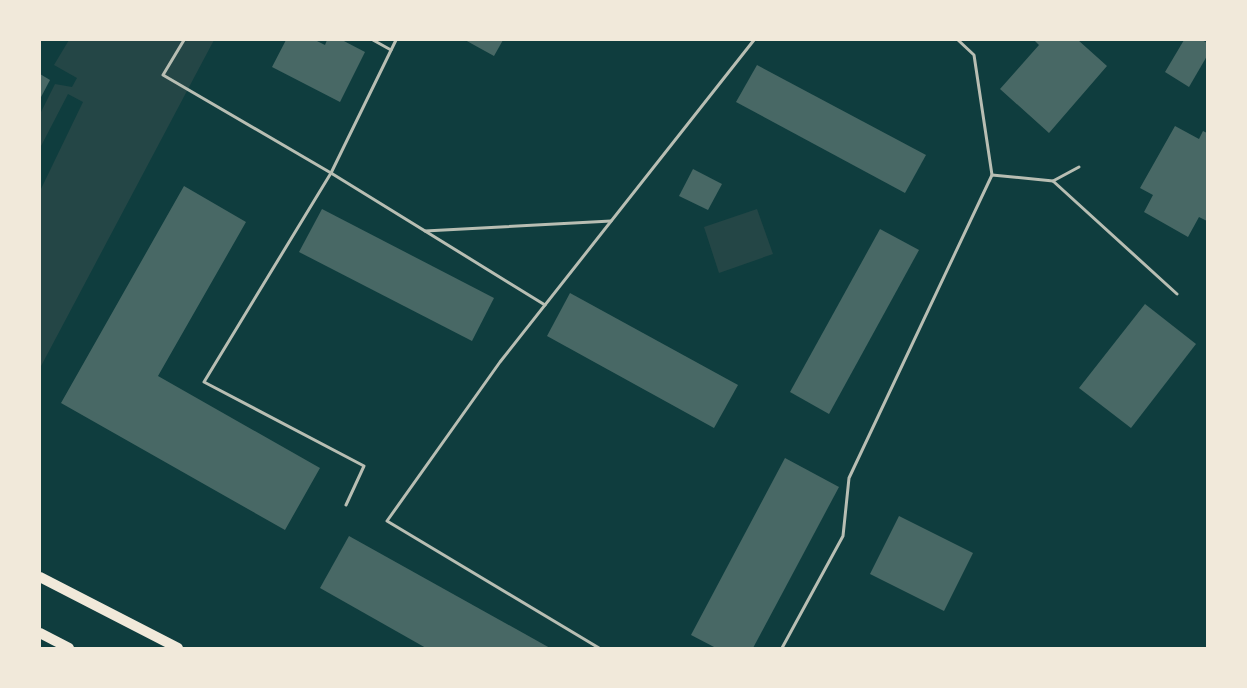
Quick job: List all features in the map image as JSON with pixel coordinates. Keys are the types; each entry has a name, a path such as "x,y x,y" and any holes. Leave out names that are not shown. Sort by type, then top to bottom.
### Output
{"main road":[{"path":"40,577 178,648"},
{"path":"40,633 69,648"}],"lane":[{"path":"184,40 163,75 331,173 545,305"},
{"path":"373,40 391,50"},
{"path":"346,505 364,466 204,382 331,173 396,40"},
{"path":"599,648 387,521 500,362 754,40"},
{"path":"782,648 844,536 849,478 992,175 974,55 958,40"},
{"path":"992,175 1053,181 1079,167"},
{"path":"1053,181 1177,294"},
{"path":"425,231 611,221"}],"shaded area":[{"path":"69,40 214,40 40,368 40,191 83,102 68,94 40,148 40,114 55,84 72,87 77,78 54,65"},
{"path":"757,209 773,254 719,273 704,227"}],"building":[{"path":"286,40 315,40 325,45 327,40 342,40 365,52 340,102 272,67"},
{"path":"465,40 503,40 494,56"},
{"path":"1034,40 1078,40 1107,66 1049,133 1000,89 1039,45"},
{"path":"1184,40 1202,40 1207,43 1207,56 1189,87 1165,72"},
{"path":"757,65 926,155 905,193 736,102"},
{"path":"40,74 50,80 40,99"},
{"path":"1175,126 1199,139 1203,131 1207,133 1207,221 1199,217 1188,237 1144,212 1153,195 1140,188"},
{"path":"693,169 722,184 708,210 679,196"},
{"path":"184,186 246,222 158,376 320,468 285,530 61,403"},
{"path":"322,209 494,298 472,341 299,252"},
{"path":"880,229 919,250 829,414 790,392"},
{"path":"570,293 738,385 714,428 547,336"},
{"path":"1145,304 1196,344 1131,428 1079,388"},
{"path":"785,458 839,487 753,648 716,648 691,635"},
{"path":"899,516 973,553 944,611 870,574"},
{"path":"349,536 550,648 426,648 320,588"}]}
